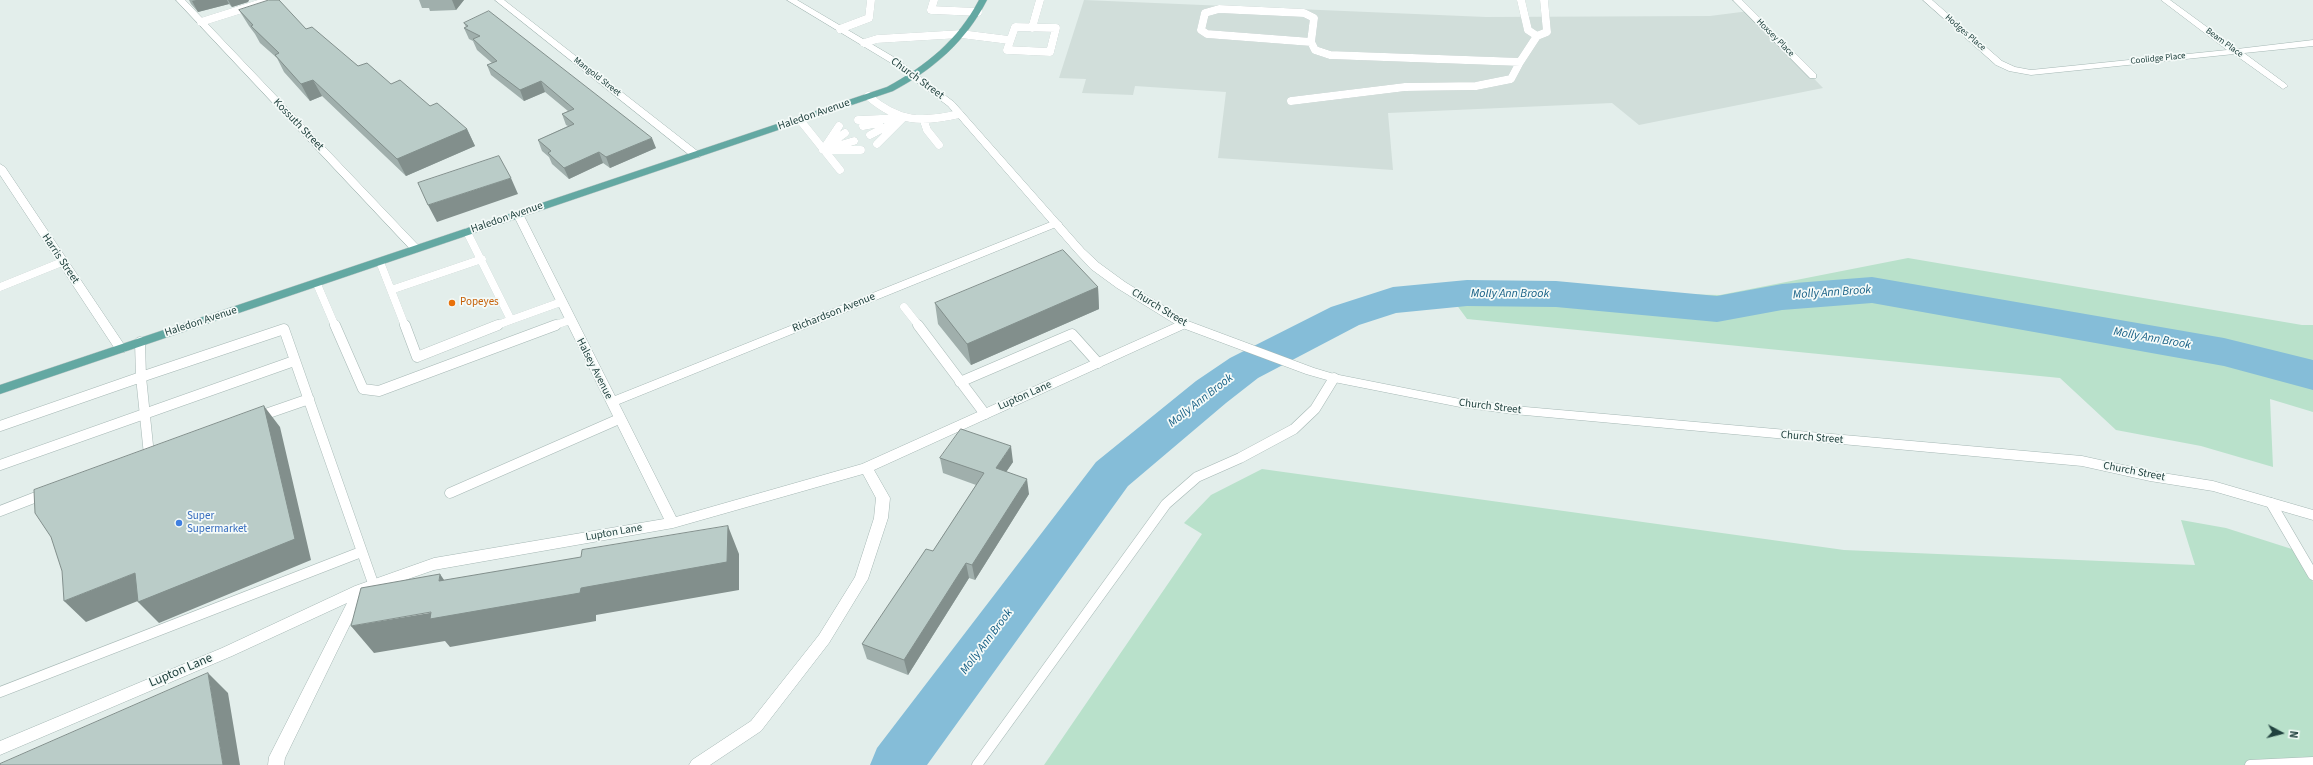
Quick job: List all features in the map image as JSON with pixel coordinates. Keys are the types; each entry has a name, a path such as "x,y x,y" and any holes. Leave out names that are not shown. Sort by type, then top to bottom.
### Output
{"main road":[{"name":"Haledon Avenue","path":"0,390 890,89 915,75 938,58 961,34 978,12 983,0"}],"street":[{"name":"Kossuth Street","path":"180,0 416,249"},
{"name":"Mangold Street","path":"499,0 696,155"},
{"name":"Church Street","path":"791,0 864,43 930,86 960,114 1095,266 1157,308 1184,324 1310,371 1334,378 1460,403 1514,410 2082,461 2150,476 2213,486 2313,515"},
{"name":"Hoxsey Place","path":"1737,0 1813,76"},
{"name":"Hodges Place","path":"1927,0 2004,66"},
{"name":"Beam Place","path":"2165,0 2283,86"},
{"name":"Coolidge Place","path":"2004,66 2036,73 2313,43"},
{"name":"Harris Street","path":"0,167 121,349"},
{"name":"Halsey Avenue","path":"518,214 673,523"},
{"name":"Richardson Avenue","path":"611,402 1057,223"},
{"name":"Lupton Lane","path":"0,748 227,652 367,588 434,564 673,523 866,468 1184,324"},
{"path":"698,765 756,726 824,640 862,579 881,518 883,498 866,468"},
{"path":"276,765 277,757 367,588"}],"lane":[{"path":"201,22 271,0"},
{"path":"840,29 869,18 871,0"},
{"path":"934,0 931,10 978,12"},
{"path":"1032,28 1040,0"},
{"path":"1521,0 1528,30 1536,36"},
{"path":"1291,101 1372,89 1422,85 1480,87 1511,79 1536,36 1547,32 1548,26 1544,0"},
{"path":"1311,42 1207,34 1202,30 1205,13 1219,9 1304,13 1314,18 1311,42 1315,50 1330,55 1520,62"},
{"path":"1015,27 1056,28 1050,52 1007,50 1009,40 1015,27"},
{"path":"864,43 878,39 961,34 1009,40"},
{"path":"868,96 877,105 903,118"},
{"path":"858,120 903,118 933,121 960,114"},
{"path":"863,126 903,118"},
{"path":"870,135 903,118"},
{"path":"877,144 903,118"},
{"path":"800,120 840,170"},
{"path":"924,121 927,130 939,145"},
{"path":"823,150 838,126"},
{"path":"823,150 844,132"},
{"path":"823,150 854,141"},
{"path":"823,150 861,150"},
{"path":"467,232 482,259 511,320"},
{"path":"391,290 482,259"},
{"path":"0,287 62,262"},
{"path":"380,262 417,357 561,302"},
{"path":"317,284 363,389 379,391 570,320"},
{"path":"904,307 985,414"},
{"path":"0,426 284,329 361,552 367,588"},
{"path":"960,382 1072,334 1098,363"},
{"path":"134,460 153,453 144,413 140,342"},
{"path":"0,465 294,361"},
{"path":"977,765 1166,504 1197,476 1240,458 1294,429 1315,409 1334,378"},
{"path":"251,419 309,398"},
{"path":"450,493 620,419"},
{"path":"0,511 52,491"},
{"path":"2271,502 2313,575"},
{"path":"0,692 125,645 361,552"},
{"path":"2250,765 2313,762"}],"shaded area":[{"path":"1084,0 1486,17 1710,16 1749,11 1823,88 1639,125 1612,103 1388,113 1393,170 1218,158 1226,92 1135,86 1133,95 1082,93 1086,79 1059,78"}],"green space":[{"path":"1908,258 2302,325 2313,325 2313,412 2270,399 2273,467 2201,446 2116,430 2060,378 1467,319 1445,289 1720,295"},
{"path":"1262,469 1844,550 2195,565 2181,520 2226,528 2298,551 2313,582 2313,765 1044,765 1202,534 1184,523 1211,495"}],"building":[{"path":"269,0 279,0 306,29 312,27 358,66 367,63 391,84 400,80 430,106 437,103 467,129 397,159 313,80 301,84 275,55 279,53 251,26 253,25 239,10"},
{"path":"489,11 652,138 606,157 599,152 564,168 548,153 551,151 538,140 574,124 562,114 574,109 541,81 520,90 487,65 497,61 473,39 480,36 464,28 468,26 464,23"},
{"path":"499,156 511,178 428,205 418,183"},
{"path":"1063,250 1098,287 967,344 935,303"},
{"name":"Super Supermarket","path":"264,406 295,539 138,602 135,573 64,601 62,571 51,537 35,513 34,490"},
{"path":"961,429 1011,446 996,468 1027,479 972,565 966,563 904,660 862,644 926,549 933,551 984,473 940,458"},
{"path":"728,526 727,562 581,588 580,593 430,619 431,612 351,626 361,588 440,574 439,581 581,557 582,550"},
{"path":"208,673 223,765 0,765 0,764"}],"waterway":[{"name":"Molly Ann Brook","path":"896,765 1112,474 1211,392 1244,368 1345,316 1393,300 1467,293 1556,294 1717,309 1782,297 1872,290 2224,352 2313,375"}],"place":[{"name":"Popeyes","path":"452,303"},
{"name":"Super Supermarket","path":"179,523"}]}
